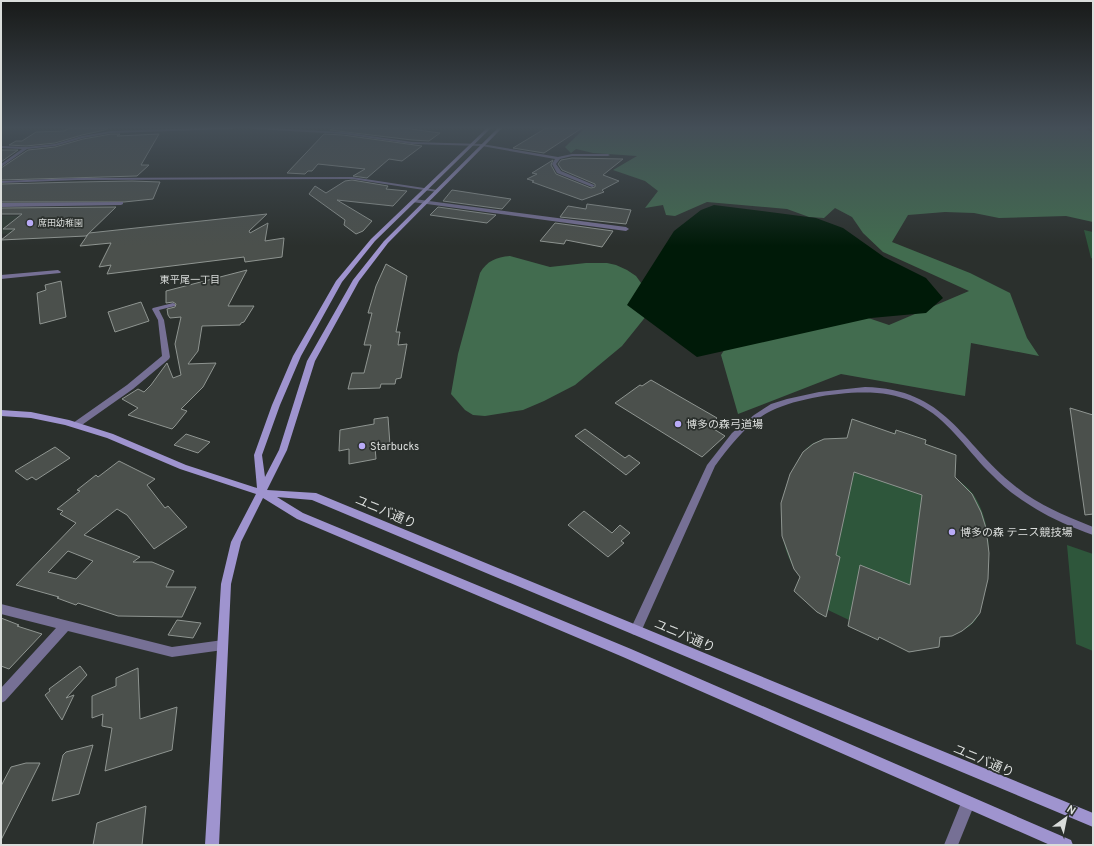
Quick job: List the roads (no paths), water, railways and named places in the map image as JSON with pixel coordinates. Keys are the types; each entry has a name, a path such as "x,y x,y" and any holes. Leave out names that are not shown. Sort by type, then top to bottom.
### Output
{"street":[{"path":"262,493 258,455 276,405 297,356 339,281 373,240 448,167"},
{"path":"212,845 226,584 236,542 283,450 311,361 356,280 376,255 460,167"},
{"path":"556,167 559,172 592,186"},
{"path":"1,182 77,179 352,178 437,191"},
{"path":"414,201 626,229"},
{"path":"1,205 121,203"},
{"path":"1,277 58,272"},
{"path":"76,425 130,388 166,357 161,320 155,309 173,305"},
{"path":"636,630 711,464 724,447 765,410 799,399 821,394 877,390 925,405 942,418 1003,481 1017,493 1037,506 1093,530"},
{"path":"1,413 32,415 76,425 110,436 183,467 262,493 300,516 634,656 1066,845"},
{"name":"ユニバ通り","path":"262,493 313,496 1093,820"},
{"path":"1,609 172,652 223,645"},
{"path":"1,697 66,625"},
{"path":"951,845 968,803"}],"place":[{"name":"席田幼稚園","path":"30,223"},
{"name":"博多の森弓道場","path":"678,424"},
{"name":"Starbucks","path":"362,446"},
{"name":"博多の森 テニス競技場","path":"952,532"}],"district":[{"name":"東平尾一丁目","path":"190,279"}]}
